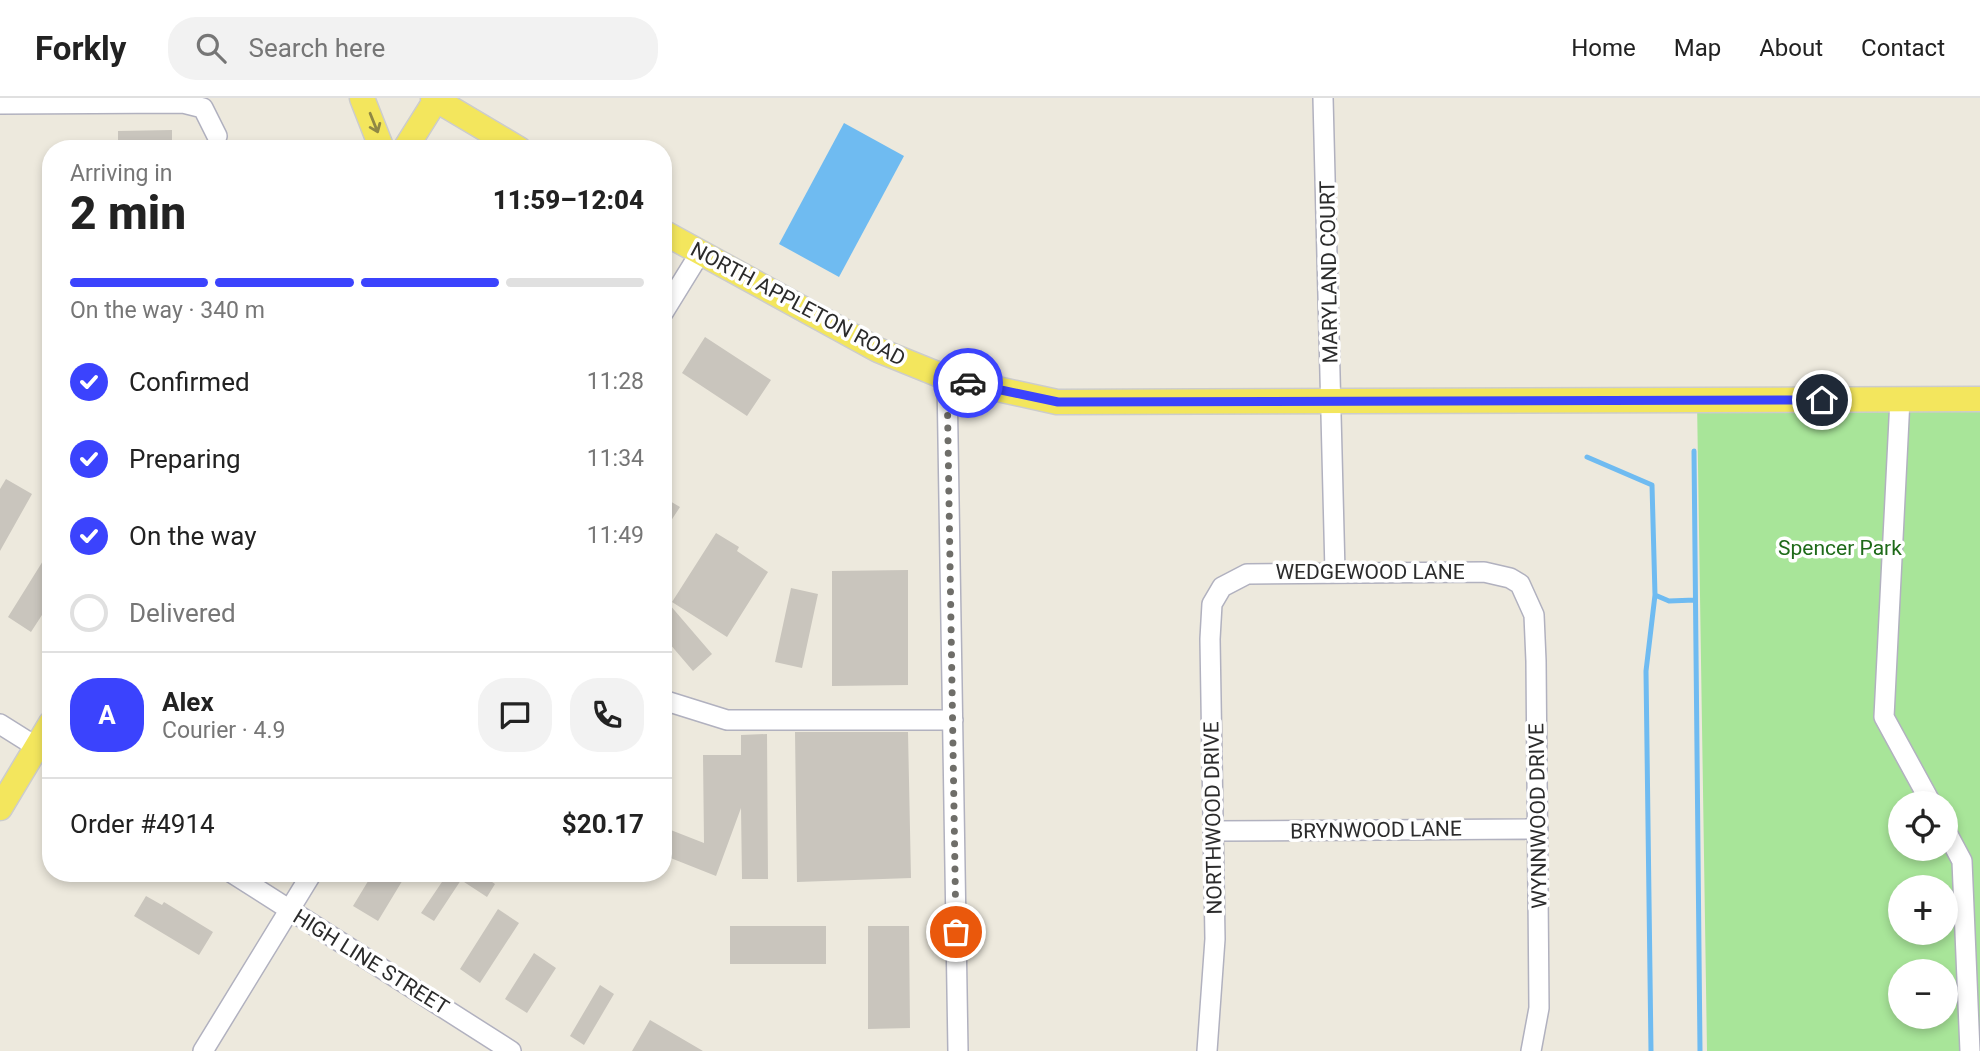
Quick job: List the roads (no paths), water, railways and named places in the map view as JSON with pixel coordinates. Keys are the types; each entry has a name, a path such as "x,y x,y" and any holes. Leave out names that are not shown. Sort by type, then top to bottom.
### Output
{"main road":[{"path":"362,98 378,140"},
{"path":"410,140 434,98 504,140"},
{"name":"NORTH APPLETON ROAD","path":"672,237 878,350 947,378 1058,402 1980,400"},
{"path":"0,808 42,755"}],"street":[{"name":"MARYLAND COURT","path":"1323,98 1335,572"},
{"path":"0,104 183,103 202,108 218,136"},
{"path":"672,298 700,253"},
{"path":"947,378 958,1051"},
{"path":"1900,399 1884,717 1924,791"},
{"name":"WEDGEWOOD LANE","path":"1222,587 1247,574 1335,572 1484,572 1510,578 1520,584"},
{"name":"WYNNWOOD DRIVE","path":"1520,584 1534,615 1539,1008 1531,1051"},
{"name":"NORTHWOOD DRIVE","path":"1207,1051 1215,939 1210,639 1212,604 1222,587"},
{"path":"672,703 727,720 953,720"},
{"path":"0,724 42,751"},
{"name":"BRYNWOOD LANE","path":"1214,831 1538,828"},
{"path":"1958,854 1962,861 1970,1051"},
{"name":"HIGH LINE STREET","path":"246,882 511,1051"},
{"path":"203,1051 306,882"}],"water":[{"path":"844,123 904,156 839,277 779,244"}],"waterway":[{"path":"1694,451 1700,1051"},
{"path":"1587,457 1652,485 1655,595 1646,671 1651,1051"},
{"path":"1655,595 1669,601 1695,600"}],"park label":[{"name":"Spencer Park","path":"1840,548"}]}
